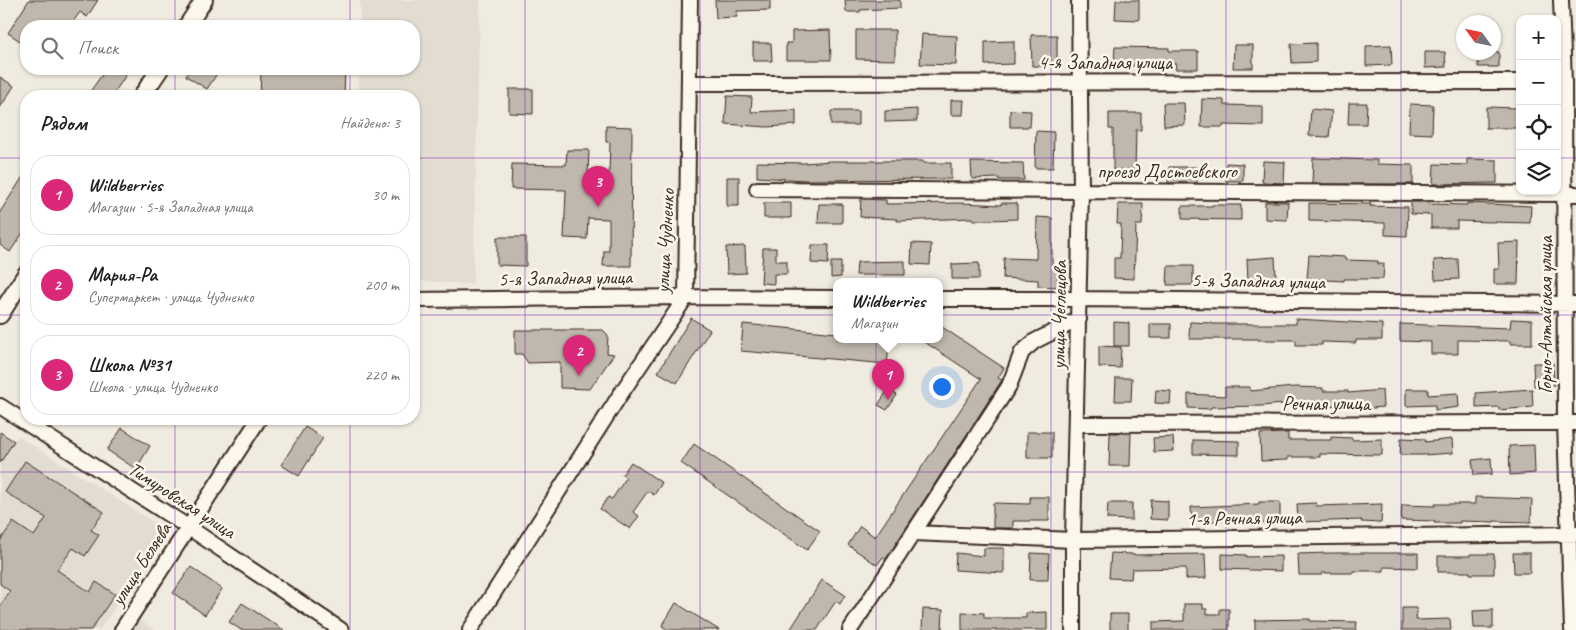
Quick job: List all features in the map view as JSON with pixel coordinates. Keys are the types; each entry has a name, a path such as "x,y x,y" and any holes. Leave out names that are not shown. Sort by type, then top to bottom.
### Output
{"street":[{"path":"191,20 204,0"},
{"name":"улица Чудненко","path":"470,630 620,395 686,297 690,0"},
{"name":"улица Чеглецова","path":"1073,630 1073,540 1081,191 1079,0"},
{"name":"Горно-Алтайская улица","path":"1561,0 1570,194 1572,630"},
{"path":"146,90 156,75"},
{"name":"4-я Западная улица","path":"689,83 1516,82"},
{"name":"проезд Достоевского","path":"757,189 1570,194"},
{"path":"0,315 20,283"},
{"name":"5-я Западная улица","path":"420,300 686,297 833,298"},
{"name":"5-я Западная улица","path":"943,300 1078,299 1570,304"},
{"path":"850,630 1009,386 1022,352 1035,341 1079,319"},
{"name":"Тимуровская улица","path":"0,406 20,419"},
{"name":"Речная улица","path":"1077,424 1571,423"},
{"name":"Тимуровская улица","path":"30,425 188,527 341,630"},
{"name":"улица Беляева","path":"122,630 255,425"},
{"name":"1-я Речная улица","path":"913,533 1073,540 1573,534"}],"shaded area":[{"path":"360,0 480,0 473,284 420,281 420,90 359,90 359,75 420,75 420,20 360,20"},
{"path":"0,432 14,441 18,436 166,530 100,630 0,630"},
{"path":"138,619 155,630 131,630"}],"building":[{"path":"29,0 98,0 87,17 80,12 74,20 20,20 20,41 8,33"},
{"path":"715,0 770,0 770,10 737,11 737,17 716,18"},
{"path":"845,0 900,0 900,8 846,12"},
{"path":"1116,0 1139,0 1139,20 1115,19"},
{"path":"830,30 831,60 786,60 786,43 792,43 792,31"},
{"path":"856,30 895,30 895,60 856,59"},
{"path":"922,34 957,36 956,65 920,64"},
{"path":"1031,35 1057,35 1057,66 1032,66"},
{"path":"1014,41 1014,64 985,65 985,42"},
{"path":"753,43 771,43 772,61 753,61"},
{"path":"1316,43 1316,62 1292,63 1291,44"},
{"path":"1234,45 1253,45 1253,68 1233,68"},
{"path":"1391,45 1392,65 1366,66 1366,46"},
{"path":"1115,47 1169,48 1169,51 1198,51 1198,69 1175,69 1176,63 1135,63 1135,66 1114,65"},
{"path":"1425,52 1445,52 1446,67 1425,68"},
{"path":"1478,60 1499,60 1499,67 1478,67"},
{"path":"102,75 126,75 116,90 91,90"},
{"path":"187,75 216,75 207,89"},
{"path":"261,75 345,75 344,90 260,90"},
{"path":"0,77 14,86 0,108"},
{"path":"509,89 533,89 533,114 509,113"},
{"path":"727,96 752,97 751,112 796,110 796,125 767,127 725,124"},
{"path":"1202,99 1224,100 1224,105 1263,106 1263,126 1223,125 1223,127 1201,127"},
{"path":"951,100 964,100 963,115 951,115"},
{"path":"1163,103 1184,103 1185,125 1164,126"},
{"path":"1349,103 1367,103 1366,124 1348,124"},
{"path":"1410,104 1433,105 1432,134 1409,133"},
{"path":"1486,107 1516,108 1516,128 1486,128"},
{"path":"917,109 917,121 885,122 885,111"},
{"path":"1311,109 1332,111 1329,137 1309,136"},
{"path":"1010,110 1031,111 1030,127 1010,127"},
{"path":"831,111 858,111 858,125 831,125"},
{"path":"1109,113 1141,113 1141,130 1136,130 1135,170 1113,170 1113,129 1109,129"},
{"path":"606,126 632,127 631,266 603,266 604,251 609,251 609,219 588,218 587,239 564,238 566,190 511,189 512,164 566,165 567,150 589,150 588,174 609,174 610,142 606,142"},
{"path":"1036,131 1054,132 1053,168 1035,168"},
{"path":"1313,158 1377,160 1377,164 1413,165 1413,184 1312,184"},
{"path":"1467,159 1497,160 1497,183 1433,184 1434,164 1467,165"},
{"path":"831,161 923,161 923,163 951,163 951,179 804,180 757,177 757,162 804,163"},
{"path":"1263,161 1285,162 1284,183 1262,182"},
{"path":"971,162 1023,163 1024,180 999,180 999,178 972,179"},
{"path":"1226,163 1243,164 1243,181 1226,181"},
{"path":"1169,167 1197,167 1197,183 1168,183"},
{"path":"727,177 739,177 739,206 727,206"},
{"path":"20,181 20,237 10,252 0,245 0,212"},
{"path":"861,199 886,200 886,204 962,203 1001,205 1001,203 1017,203 1017,219 973,220 973,218 897,221 897,219 860,217"},
{"path":"1265,202 1288,202 1287,220 1265,219"},
{"path":"1411,202 1531,206 1530,223 1457,221 1457,228 1431,228 1431,215 1411,214"},
{"path":"764,203 791,203 791,218 764,218"},
{"path":"1309,203 1371,204 1370,206 1408,207 1407,236 1385,235 1385,223 1309,221"},
{"path":"819,204 842,204 842,223 818,223"},
{"path":"1118,204 1143,204 1142,225 1136,225 1134,279 1114,278 1114,258 1120,258 1121,224 1117,224"},
{"path":"1241,205 1241,220 1182,219 1182,206"},
{"path":"1037,217 1052,218 1052,266 1058,266 1057,287 1038,286 1038,280 1003,278 1004,258 1036,259"},
{"path":"497,237 526,237 526,266 497,265"},
{"path":"1519,242 1518,284 1494,284 1494,269 1499,269 1498,243"},
{"path":"912,243 931,244 930,265 911,264"},
{"path":"812,245 829,245 828,264 811,263"},
{"path":"745,246 746,273 727,274 726,247"},
{"path":"763,248 776,248 776,261 787,261 787,274 774,274 774,284 761,283"},
{"path":"1309,255 1345,257 1345,260 1378,261 1378,264 1384,264 1383,279 1344,279 1344,281 1307,279"},
{"path":"1275,257 1276,279 1248,281 1247,259"},
{"path":"1458,259 1459,279 1435,280 1434,260"},
{"path":"905,261 905,275 856,275 857,262"},
{"path":"831,262 841,262 841,277 831,278"},
{"path":"979,263 979,279 952,279 952,264"},
{"path":"1168,266 1193,266 1193,285 1167,285"},
{"path":"691,318 710,330 677,383 658,372"},
{"path":"1296,319 1382,324 1382,340 1356,340 1356,343 1322,342 1322,345 1296,345 1296,340 1190,339 1189,336 1190,322 1212,324 1296,324"},
{"path":"1511,319 1532,320 1532,344 1510,344 1510,341 1458,340 1458,354 1431,354 1431,342 1400,341 1400,324 1510,328"},
{"path":"1114,322 1129,323 1129,346 1114,346"},
{"path":"743,324 833,333 833,343 890,343 887,364 741,351"},
{"path":"1150,324 1171,324 1171,338 1150,338"},
{"path":"943,328 1004,368 998,378 1002,380 886,559 883,557 877,565 848,545 860,526 875,537 981,379 926,343 943,343"},
{"path":"515,330 603,330 608,335 607,353 614,354 590,389 560,388 560,362 528,363 522,354 515,354"},
{"path":"1099,346 1121,347 1120,368 1099,367"},
{"path":"1533,363 1553,363 1554,385 1534,386"},
{"path":"1116,378 1132,378 1131,401 1115,401"},
{"path":"1225,387 1250,387 1250,391 1295,387 1323,388 1323,391 1348,391 1348,393 1382,390 1383,407 1362,409 1362,405 1294,406 1294,403 1211,407 1210,409 1188,408 1188,394 1225,396"},
{"path":"1406,389 1428,389 1428,395 1458,393 1459,407 1435,410 1435,405 1406,406"},
{"path":"1532,389 1533,407 1499,410 1499,407 1476,408 1476,393"},
{"path":"888,390 897,395 887,410 878,405"},
{"path":"1156,390 1171,391 1170,404 1155,403"},
{"path":"305,427 323,438 299,476 281,465"},
{"path":"122,428 150,446 136,469 107,450"},
{"path":"0,432 14,441 0,463"},
{"path":"1027,432 1052,432 1052,458 1027,458"},
{"path":"1110,433 1131,433 1130,466 1109,466"},
{"path":"1288,433 1288,440 1331,440 1331,437 1352,438 1352,440 1382,439 1382,455 1320,454 1320,457 1288,457 1288,460 1261,461 1260,434"},
{"path":"1173,437 1174,451 1154,452 1153,438"},
{"path":"1401,438 1425,439 1425,442 1452,439 1453,453 1400,455"},
{"path":"1193,440 1239,441 1239,455 1193,454"},
{"path":"694,444 820,531 807,550 681,463"},
{"path":"1534,445 1535,473 1510,475 1509,446"},
{"path":"1491,458 1492,474 1474,475 1472,460"},
{"path":"25,461 104,512 91,530 99,535 85,556 73,548 57,570 90,592 96,582 115,594 91,630 0,630 0,606 10,591 0,584 0,541 13,522 34,536 46,518 5,492"},
{"path":"631,462 662,483 654,495 648,491 633,512 639,516 630,529 600,509 608,497 612,499 626,478 622,475"},
{"path":"1030,497 1049,497 1049,521 1013,521 1013,528 993,528 993,503 1030,504"},
{"path":"1475,497 1532,499 1531,522 1460,521 1460,523 1434,523 1435,521 1401,520 1402,505 1475,504"},
{"path":"1151,500 1168,501 1168,520 1150,519"},
{"path":"1259,502 1280,502 1280,523 1259,523 1259,519 1192,522 1191,507 1259,504"},
{"path":"1108,503 1132,503 1132,520 1107,519"},
{"path":"1316,503 1316,506 1382,504 1381,523 1361,522 1362,520 1298,522 1297,504"},
{"path":"984,548 1004,548 1004,573 955,570 956,553 984,556"},
{"path":"1031,553 1049,554 1048,580 1030,580"},
{"path":"1111,553 1132,555 1205,554 1206,578 1186,579 1186,568 1132,569 1131,579 1109,578"},
{"path":"1418,553 1418,568 1384,567 1384,571 1299,575 1298,554"},
{"path":"1513,553 1530,553 1530,573 1514,573"},
{"path":"1222,554 1246,555 1246,557 1281,556 1281,571 1222,569"},
{"path":"1470,554 1494,554 1494,574 1438,572 1438,556 1470,556"},
{"path":"191,567 222,589 205,615 173,593"},
{"path":"822,580 845,595 840,604 836,601 817,630 790,630"},
{"path":"242,603 284,630 241,630 229,622"},
{"path":"676,603 719,630 668,630 662,626"},
{"path":"1184,604 1203,604 1203,609 1207,609 1207,614 1220,614 1220,609 1229,609 1229,630 1153,630 1153,622 1184,621"},
{"path":"1402,608 1417,608 1416,620 1450,619 1451,630 1402,630"},
{"path":"923,609 943,610 942,630 922,630"},
{"path":"1493,610 1493,628 1474,628 1473,611"},
{"path":"962,612 984,613 984,618 1026,618 1026,613 1047,612 1047,630 962,630"},
{"path":"1110,614 1128,614 1128,630 1110,630"},
{"path":"1310,619 1310,621 1357,622 1356,630 1255,630 1255,620"}],"place":[{"name":"Школа №31","path":"598,207"},
{"name":"Мария-Ра","path":"579,376"},
{"name":"Wildberries","path":"888,400"}]}
